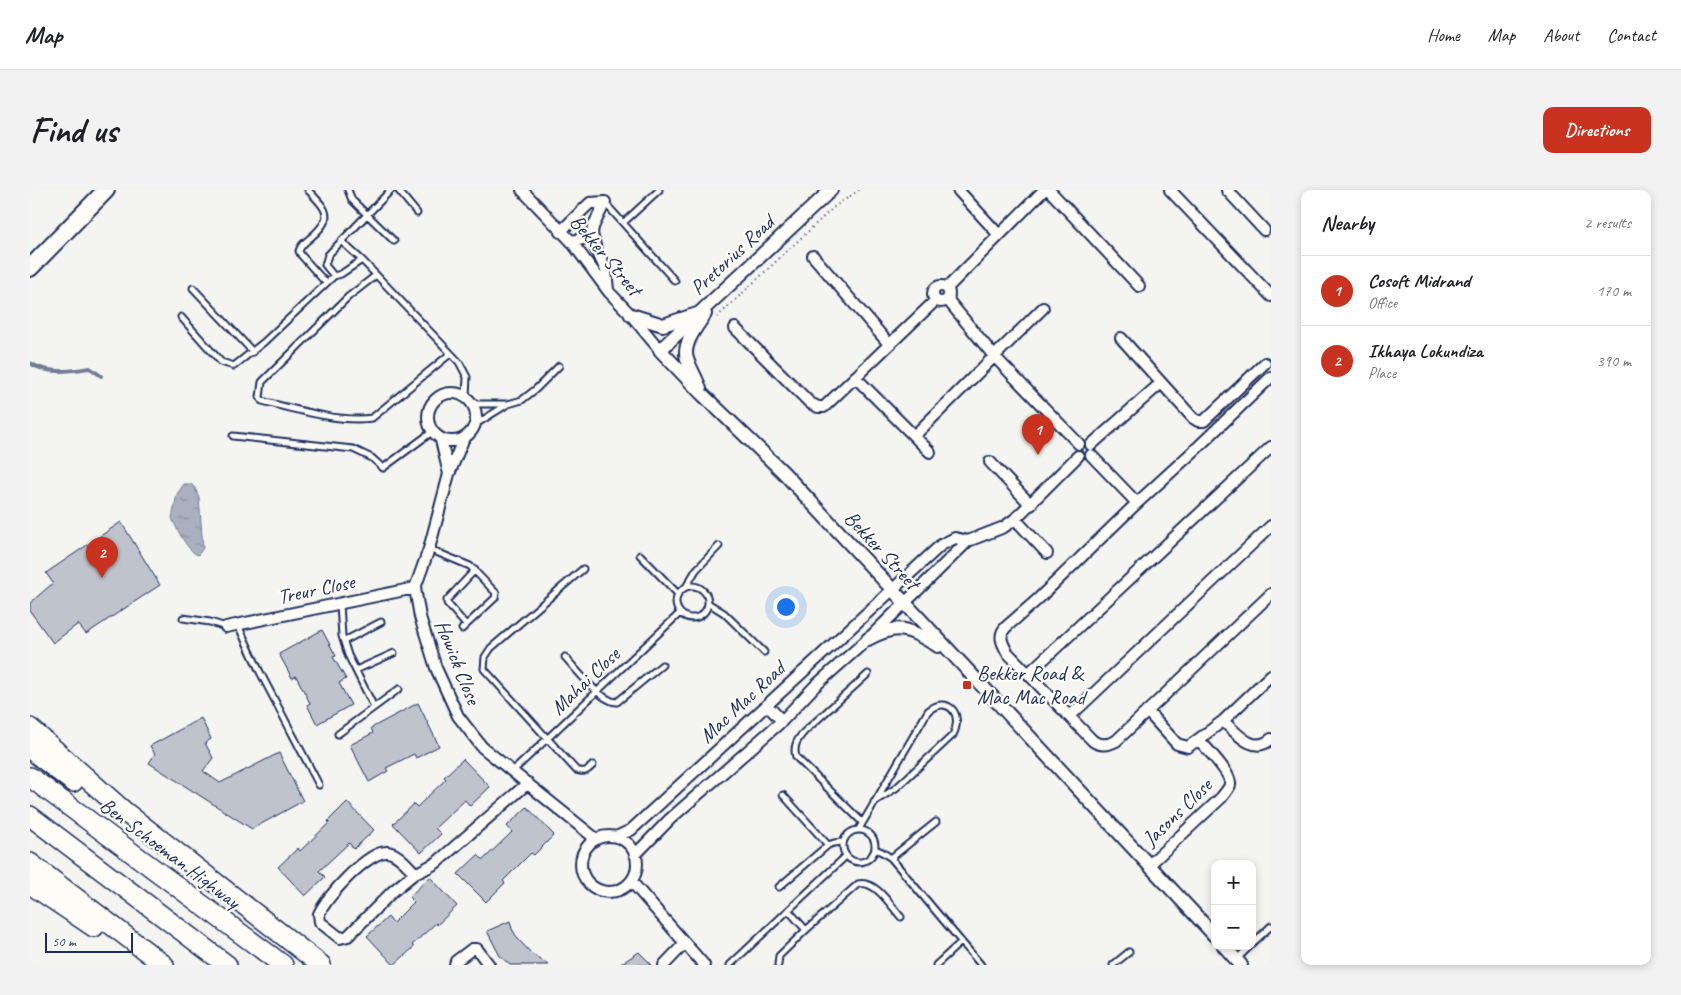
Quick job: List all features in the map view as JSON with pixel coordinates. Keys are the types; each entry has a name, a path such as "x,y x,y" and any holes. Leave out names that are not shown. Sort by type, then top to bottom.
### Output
{"highway":[{"path":"30,728 125,812 320,965"},
{"path":"30,749 138,832 320,965"},
{"name":"Ben Schoeman Highway","path":"30,777 283,965"},
{"path":"30,816 227,965"},
{"path":"30,863 164,965"},
{"path":"30,884 151,965"}],"main road":[{"path":"30,268 106,190"}],"street":[{"name":"Bekker Street","path":"522,190 560,232 571,241 608,292 631,315 660,350 702,394 783,472 1211,932"},
{"name":"Pretorius Road","path":"660,350 831,190"},
{"path":"958,190 999,235"},
{"path":"735,328 810,403 818,407 824,407 889,344 949,295 947,288 1044,190"},
{"path":"1049,190 1139,286"},
{"path":"1170,190 1271,296"},
{"path":"1227,190 1264,230"},
{"path":"560,232 590,203 605,202 593,227 592,234 596,249 606,270 608,292"},
{"path":"571,241 583,239 592,234"},
{"path":"812,256 889,344"},
{"path":"942,299 1079,444"},
{"path":"702,394 686,354 687,346 693,333 710,304"},
{"path":"914,436 1043,308"},
{"path":"631,315 663,325 700,313"},
{"path":"1121,338 1161,384 1193,418 1200,422 1204,421 1265,363"},
{"path":"854,377 930,452"},
{"path":"1271,377 1037,600 1003,630 1001,638 1004,647 1013,658 1093,741 1104,744 1116,741 1271,594"},
{"path":"1078,456 1085,458 1091,450 1161,384"},
{"path":"415,588 430,549 449,474 463,440 471,433 476,424 477,414 470,400 455,392 444,394 434,400 428,410 428,422 432,432 441,440 453,442 463,440"},
{"path":"441,440 449,474"},
{"path":"1078,456 1076,449 1079,444 1084,442 1137,503"},
{"path":"1029,673 1271,447"},
{"path":"968,541 1004,527 1015,519 1078,456"},
{"path":"990,462 1031,505"},
{"path":"1015,519 1047,553"},
{"path":"1070,716 1271,526"},
{"name":"Mac Mac Road","path":"616,837 632,830 941,545 955,538 968,541"},
{"name":"Mac Mac Road","path":"636,855 670,819 782,721 815,686 905,604 968,541"},
{"name":"Treur Close","path":"226,626 415,588"},
{"name":"Howick Close","path":"415,588 420,617 436,668 458,716 482,747 596,839"},
{"path":"868,639 883,631 903,629 917,633 951,653"},
{"path":"1147,711 1178,744 1188,747 1223,722 1271,676"},
{"path":"767,705 782,721"},
{"path":"1223,722 1245,741 1255,746 1264,744 1271,738"},
{"name":"Jasons Close","path":"1149,865 1221,798 1230,785 1226,774 1199,740"},
{"path":"415,873 395,854 386,852 374,856 358,868 328,898 319,914 320,922 340,938 348,936 415,873 421,872 436,863 528,783"},
{"path":"607,836 624,840 636,855 636,873 625,887 607,892 598,890 584,878 581,869 581,859 584,850 596,839 607,836"},
{"path":"631,881 704,965"},
{"path":"664,965 685,943"},
{"path":"455,965 456,961 472,949 477,949 488,965"},
{"path":"1228,950 1239,962"}],"lane":[{"path":"308,190 324,207 326,214 319,230 300,246 299,251 326,283"},
{"path":"348,190 352,200 394,241"},
{"path":"334,276 328,270 325,260 391,190"},
{"path":"398,190 417,213"},
{"path":"623,223 659,190"},
{"path":"605,202 675,281"},
{"path":"341,241 362,260 375,276 459,362 467,377 470,400 508,404"},
{"path":"181,317 221,362 234,366 253,352 334,276 341,274 362,260"},
{"path":"375,276 348,297 262,382 260,397 262,401 342,419 362,420 372,418 450,354"},
{"path":"193,288 253,352"},
{"path":"476,424 508,404 522,400 536,390 559,366"},
{"path":"233,436 353,448 372,458 384,468 432,432"},
{"path":"686,588 696,570 719,546"},
{"path":"430,549 470,566 475,570 496,593 464,627 446,603 446,600 475,570"},
{"path":"640,554 678,594"},
{"path":"583,569 491,648 483,664 484,669 576,770 587,771 593,765"},
{"path":"692,586 703,591 708,603 706,609 697,617 685,617 680,613 676,604 678,594 692,586"},
{"path":"708,603 724,613 764,652"},
{"path":"340,604 344,641 374,707"},
{"name":"Mahai Close","path":"513,771 680,613"},
{"path":"183,618 226,626"},
{"path":"344,641 381,622"},
{"path":"238,625 260,672 319,785"},
{"path":"356,670 394,653"},
{"path":"565,657 597,692 610,701 617,702 662,664"},
{"path":"862,822 796,757 794,749 796,741 804,732 868,674"},
{"path":"338,734 399,689"},
{"path":"859,829 862,822 928,711 934,706 942,705 953,709 957,716 958,726 953,735 896,788 874,802"},
{"path":"783,795 828,845"},
{"path":"890,858 936,822"},
{"path":"851,830 866,830 872,835 875,849 872,856 866,861 852,861 842,850 842,842 851,830"},
{"path":"779,888 828,845 842,842"},
{"path":"875,849 890,858 981,965"},
{"path":"730,965 846,856"},
{"path":"778,965 779,956 858,884 871,884 901,918"},
{"path":"788,911 806,930"},
{"path":"1256,940 1271,926"},
{"path":"936,965 961,942"},
{"path":"1239,962 1247,950"},
{"path":"1113,965 1129,952"}],"path":[{"path":"713,321 834,207 859,190"}],"water":[{"path":"184,484 191,484 199,497 203,548 198,555 186,545 172,518 177,494"}],"building":[{"path":"121,522 160,585 86,634 78,624 53,643 30,611 30,603 53,583 46,573"},
{"path":"322,630 336,656 333,657 346,679 339,683 351,705 317,724 307,705 310,703 296,676 292,678 279,654"},
{"path":"418,703 439,746 416,758 414,754 386,768 388,771 369,782 350,745 373,733 371,728"},
{"path":"201,718 211,739 205,743 213,758 203,771 220,783 279,753 303,801 252,829 149,763 155,754 150,746"},
{"path":"463,759 490,787 470,806 465,800 435,828 441,834 421,853 393,824 414,804 417,807 446,779 444,777"},
{"path":"347,802 374,830 354,849 349,843 319,871 325,877 305,896 278,867 298,848 300,851 329,823 328,821"},
{"path":"527,807 554,835 534,855 531,853 503,881 505,883 486,902 458,874 478,855 483,860 512,832 507,826"},
{"path":"430,877 457,906 412,945 414,947 394,965 367,936 388,917 393,923 414,902 409,897"},
{"path":"510,921 518,939 532,954 549,965 510,965 500,956 487,931"},
{"path":"639,952 652,965 619,965"}],"waterway":[{"path":"30,363 52,371 90,368 101,376"}],"place":[{"name":"Cosoft Midrand","path":"1038,455"},
{"name":"Ikhaya Lokundiza","path":"102,578"},
{"name":"Bekker Road & Mac Mac Road","path":"967,685"}]}
